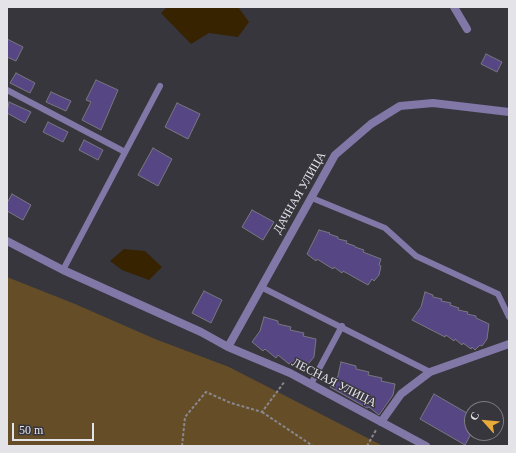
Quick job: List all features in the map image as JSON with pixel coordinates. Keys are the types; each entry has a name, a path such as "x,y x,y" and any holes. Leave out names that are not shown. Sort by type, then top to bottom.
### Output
{"street":[{"path":"454,7 466,29"},
{"name":"ДАЧНАЯ УЛИЦА","path":"228,347 336,154 371,124 400,106 433,103 509,112"},
{"name":"ЛЕСНАЯ УЛИЦА","path":"7,241 63,270 201,332 228,347 290,373 426,446"},
{"path":"382,422 401,394 430,372 509,344"}],"lane":[{"path":"63,270 160,86"},
{"path":"7,90 125,152"},
{"path":"312,198 385,228 416,256 498,294 509,317"},
{"path":"261,287 342,326 430,372"},
{"path":"311,384 342,326"}],"path":[{"path":"262,412 290,373"},
{"path":"182,446 184,417 206,392 231,403 262,412 313,446"},
{"path":"367,446 382,422"}],"shaded area":[{"path":"167,7 238,7 249,22 238,37 209,33 191,44 161,13"},
{"path":"124,249 145,251 162,267 149,280 122,270 110,261"},
{"path":"7,277 75,304 155,339 229,367 383,446 7,446"}],"building":[{"path":"7,39 23,47 16,61 7,57"},
{"path":"486,54 502,62 497,72 481,64"},
{"path":"16,73 35,83 30,93 10,83"},
{"path":"96,80 118,90 101,130 82,120 91,102 86,100"},
{"path":"51,92 71,101 66,111 46,102"},
{"path":"9,102 31,112 25,123 7,113"},
{"path":"177,103 200,114 188,139 165,127"},
{"path":"48,122 68,132 63,142 43,132"},
{"path":"84,140 103,150 98,160 79,150"},
{"path":"153,148 172,159 158,186 138,175"},
{"path":"12,194 31,205 23,220 7,211 7,203"},
{"path":"252,210 274,222 263,240 242,227"},
{"path":"319,230 330,233 329,234 338,237 338,239 347,241 346,243 364,250 363,252 381,259 379,265 381,266 379,275 374,281 372,279 368,285 343,271 342,273 334,267 333,269 317,259 316,261 307,254"},
{"path":"204,291 222,300 211,323 192,313"},
{"path":"425,292 433,295 433,297 442,299 441,301 451,303 450,305 459,308 458,310 468,312 467,314 476,316 476,318 489,324 487,339 482,346 480,345 475,350 472,347 471,349 463,343 462,345 455,339 454,341 446,335 445,337 412,320 421,307"},
{"path":"264,317 278,321 278,324 291,327 290,330 304,333 303,336 316,339 314,357 304,369 302,370 291,362 289,364 278,355 276,358 265,349 263,351 252,342 260,331"},
{"path":"341,362 356,366 356,369 369,372 368,375 382,378 381,381 395,384 393,395 379,415 369,407 367,408 330,387 338,376"},
{"path":"434,394 464,411 464,441 467,441 465,445 420,419"}]}
